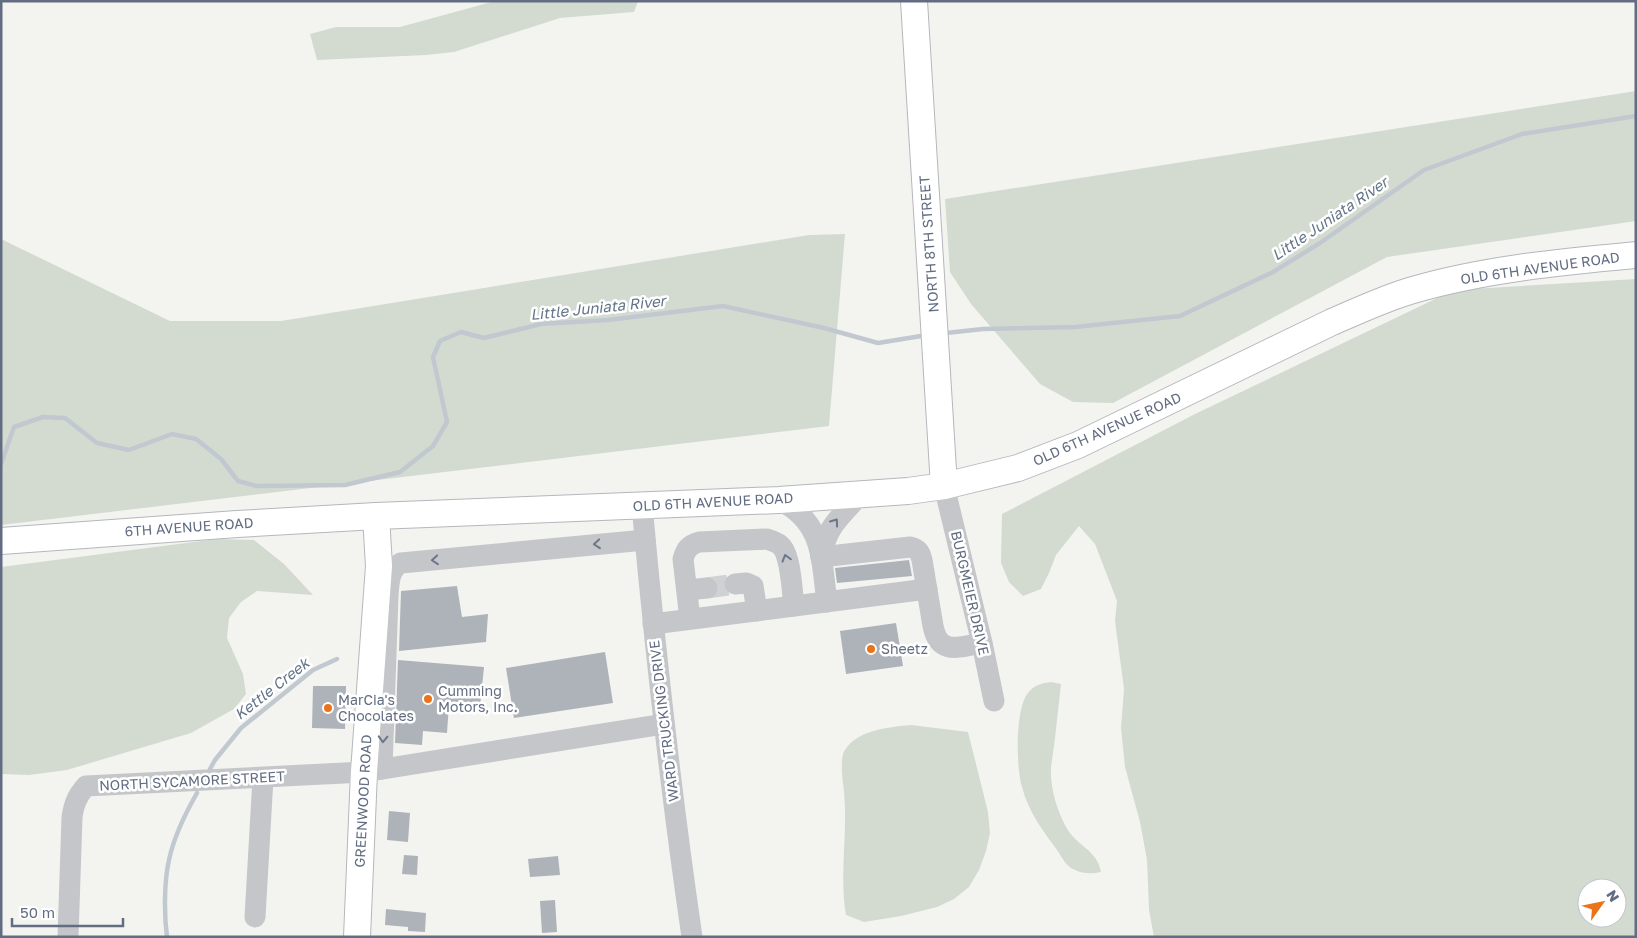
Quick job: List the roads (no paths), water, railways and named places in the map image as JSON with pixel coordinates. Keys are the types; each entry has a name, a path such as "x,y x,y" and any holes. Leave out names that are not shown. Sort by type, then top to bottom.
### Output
{"main road":[{"name":"NORTH 8TH STREET","path":"914,1 944,486"},
{"name":"OLD 6TH AVENUE ROAD","path":"376,516 779,500 908,491 944,486 1018,468 1078,445 1332,322 1412,290 1491,272 1636,255"},
{"name":"6TH AVENUE ROAD","path":"1,541 376,516"},
{"name":"GREENWOOD ROAD","path":"357,937 373,771 380,566 376,516"}],"street":[{"name":"BURGMEIER DRIVE","path":"944,486 982,642 994,701"},
{"path":"821,557 832,525 860,494"},
{"path":"779,500 790,505 809,524 817,539 827,602"},
{"name":"WARD TRUCKING DRIVE","path":"642,505 664,724 692,937"},
{"path":"690,619 697,589 683,559 686,550 691,544 699,542 768,539 776,542 782,547 787,557 794,606"},
{"path":"373,771 388,596 390,579 393,569 397,565 401,563 645,540"},
{"path":"821,557 910,547 916,548 922,560 934,635 938,642 946,647 958,647 982,642"},
{"path":"736,584 746,583 753,586 756,611"},
{"path":"653,624 927,589"},
{"name":"NORTH SYCAMORE STREET","path":"68,937 72,817 77,796 86,786 373,771 664,724"},
{"path":"255,917 262,778"}],"waterway":[{"name":"Little Juniata River","path":"946,333 983,329 1075,327 1180,316 1273,272 1320,243 1424,170 1522,134 1636,116"},
{"name":"Little Juniata River","path":"1,464 14,427 43,417 65,418 97,443 129,450 172,434 196,439 221,459 238,481 257,486 345,485 400,472 433,446 447,422 433,357 440,341 461,332 484,338 541,324 608,320 723,306 824,328 878,343 921,336"},
{"name":"Kettle Creek","path":"210,769 241,728 313,670 337,659"},
{"name":"Kettle Creek","path":"167,937 165,898 169,860 180,825 197,793"}],"tunnel":[{"path":"707,588 735,584"}],"place":[{"name":"Sheetz","path":"871,649"},
{"name":"Cumming Motors, Inc.","path":"428,699"},
{"name":"MarCia's Chocolates","path":"328,708"}]}
